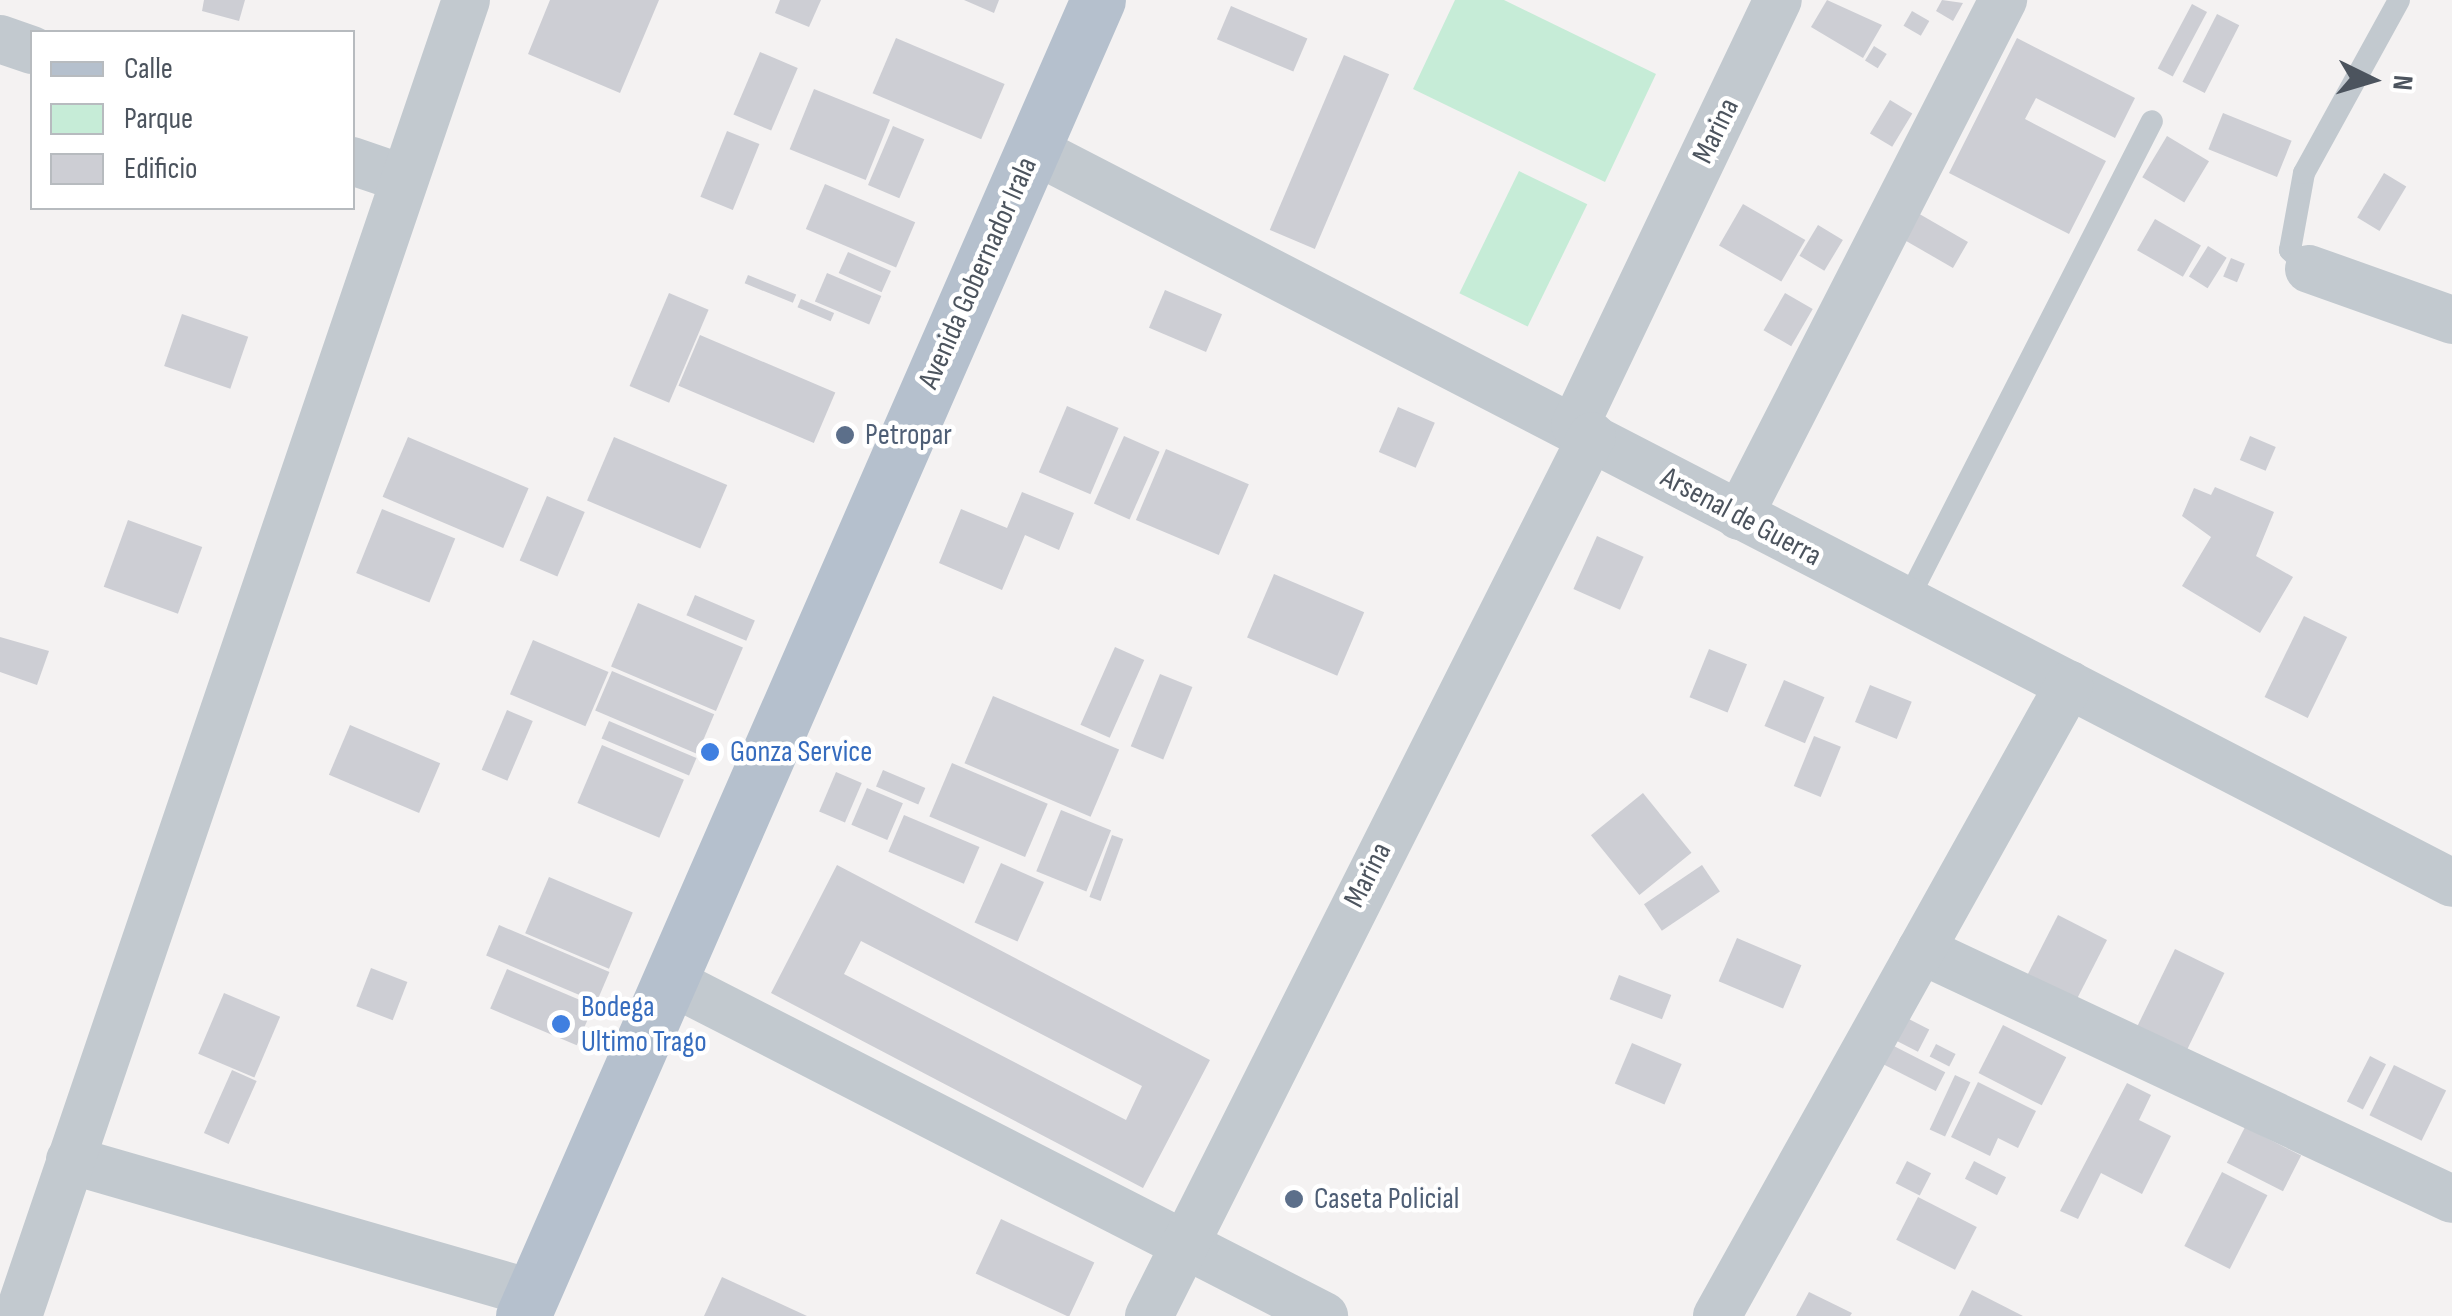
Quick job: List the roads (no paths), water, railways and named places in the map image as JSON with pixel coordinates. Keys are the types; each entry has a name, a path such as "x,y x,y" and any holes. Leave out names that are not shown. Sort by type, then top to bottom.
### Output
{"main road":[{"name":"Avenida Gobernador Irala","path":"527,1305 1098,0"}],"street":[{"path":"18,1316 399,178 466,0"},
{"name":"Marina","path":"1148,1316 1178,1247 1584,431 1778,0"},
{"path":"1739,516 2003,0"},
{"path":"0,39 30,49"},
{"name":"Arsenal de Guerra","path":"1032,149 1584,431 1905,605 2452,883"},
{"path":"355,162 399,178"},
{"path":"2310,268 2452,320"},
{"path":"1716,1316 2069,685"},
{"path":"1922,950 2452,1198"},
{"path":"670,981 1178,1247 1324,1316"},
{"path":"70,1160 527,1305"}],"lane":[{"path":"2310,268 2290,250 2304,173 2400,0"},
{"path":"1905,605 2152,121"}],"place":[{"name":"Petropar","path":"845,435"},
{"name":"Gonza Service","path":"710,752"},
{"name":"Bodega Ultimo Trago","path":"561,1024"},
{"name":"Caseta Policial","path":"1294,1199"}]}
